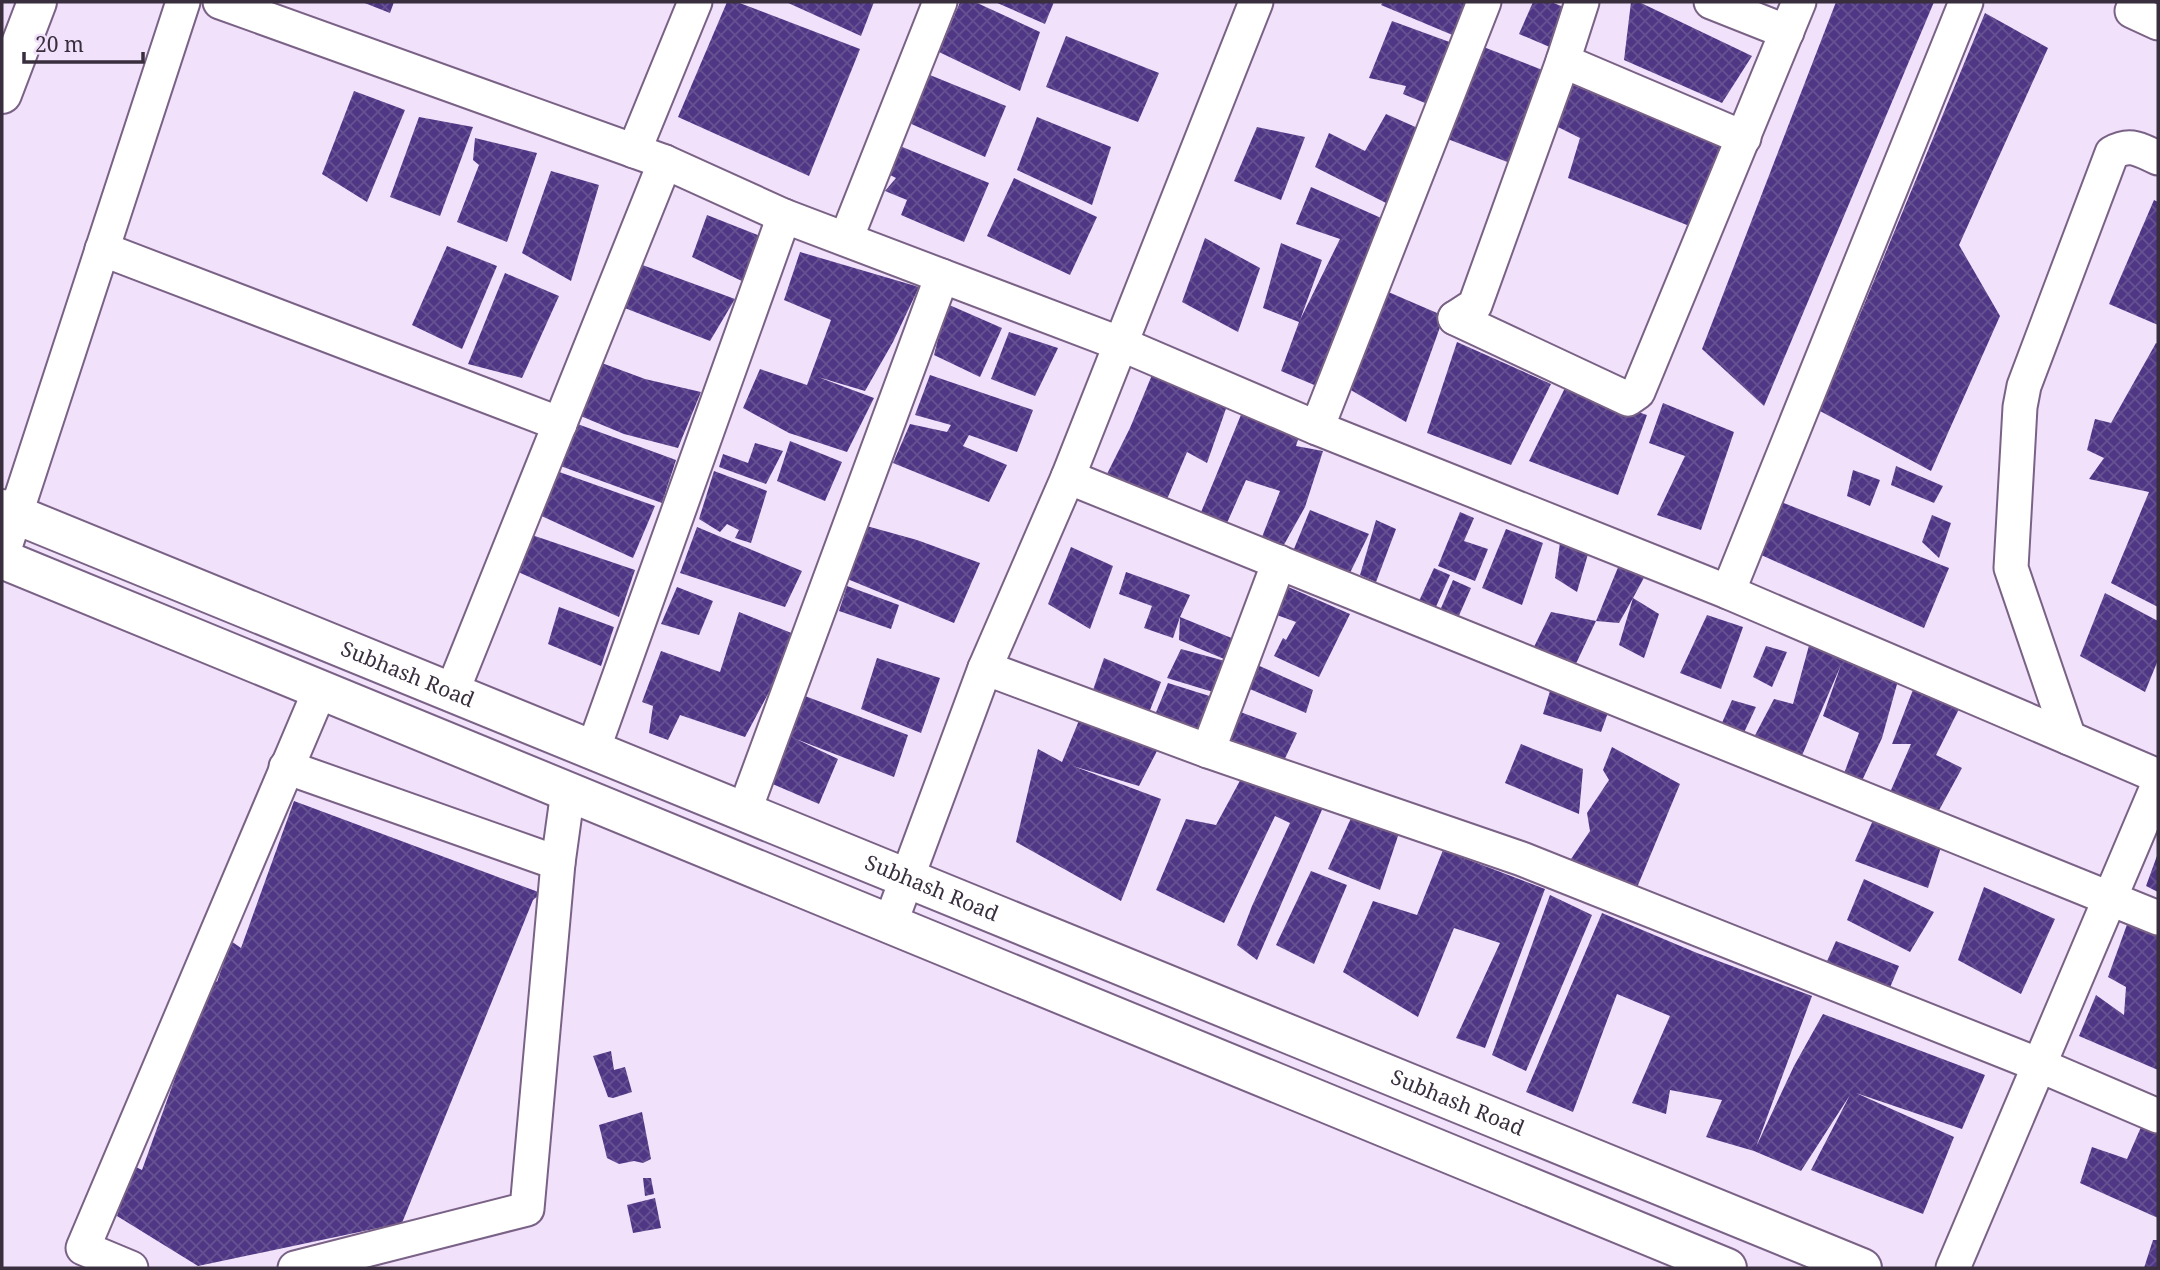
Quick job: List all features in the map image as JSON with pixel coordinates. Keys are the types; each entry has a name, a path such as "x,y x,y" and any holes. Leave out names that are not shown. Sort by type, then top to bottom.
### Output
{"street":[{"path":"2,94 37,2"},
{"path":"183,2 102,249 9,511 2,558 1727,1268"},
{"path":"220,2 665,162 784,216 1121,344 1317,428 1728,592 2158,776"},
{"path":"634,151 695,2"},
{"path":"846,239 940,2"},
{"path":"890,924 985,668 1068,477 1256,2"},
{"path":"1317,428 1484,2"},
{"path":"1582,2 1475,305 1455,318 1628,399 1638,392 1799,2"},
{"path":"1711,2 1787,32"},
{"path":"1728,592 1966,2"},
{"path":"1563,61 1744,138"},
{"path":"2069,738 2011,568 2021,398 2112,153 2122,147 2131,147 2158,158"},
{"path":"452,692 665,162"},
{"path":"593,750 784,216"},
{"path":"102,249 560,424"},
{"path":"744,812 942,275"},
{"path":"1068,477 2158,918"},
{"name":"Subhash Road","path":"9,511 1862,1268"},
{"path":"1208,751 1279,562"},
{"path":"985,668 1208,751 1522,859 2039,1065 2158,1116"},
{"path":"131,1268 83,1248 320,690"},
{"path":"286,766 558,863"},
{"path":"1953,1268 2158,785"},
{"path":"295,1268 527,1209 558,863 568,791"}],"building":[{"path":"362,2 394,2 390,13"},
{"path":"727,2 737,2 860,49 809,176 678,117"},
{"path":"786,2 874,2 861,36"},
{"path":"960,2 975,2 1040,32 1020,91 939,52"},
{"path":"995,2 1054,2 1045,24"},
{"path":"1383,2 1478,2 1462,39 1381,5"},
{"path":"1533,2 1551,2 1569,9 1552,48 1519,34"},
{"path":"1631,2 1639,2 1752,56 1722,103 1624,60"},
{"path":"1836,2 1934,2 1764,406 1702,349"},
{"path":"1985,13 2048,48 1959,245 2000,316 1931,471 1820,411"},
{"path":"1392,21 1455,44 1430,105 1403,94 1406,86 1369,78"},
{"path":"1066,36 1159,73 1138,122 1046,87"},
{"path":"1481,46 1545,71 1510,163 1445,138"},
{"path":"925,73 1006,106 985,157 907,122"},
{"path":"1573,85 1725,148 1692,227 1568,178 1580,138 1554,125"},
{"path":"354,91 405,110 367,202 322,174"},
{"path":"1386,114 1420,129 1392,206 1315,167 1329,133 1365,151"},
{"path":"419,117 473,127 440,216 390,197"},
{"path":"1037,117 1111,147 1092,205 1017,170"},
{"path":"1257,127 1305,137 1281,200 1234,181"},
{"path":"475,138 537,153 507,242 457,222 479,165 473,160"},
{"path":"900,146 989,183 964,242 901,215 907,200 885,191 896,178 888,174"},
{"path":"551,171 599,185 571,281 522,253"},
{"path":"1014,178 1097,217 1070,275 987,236"},
{"path":"1311,187 1388,221 1319,387 1281,371 1299,322 1263,308 1281,243 1322,260 1300,320 1340,239 1296,224"},
{"path":"2154,200 2158,202 2158,325 2109,304"},
{"path":"707,215 765,238 746,283 692,257"},
{"path":"1205,238 1260,268 1238,332 1182,302"},
{"path":"447,246 497,266 462,349 412,325"},
{"path":"800,252 919,287 893,342 865,391 818,377 874,398 847,452 789,433 743,408 760,369 807,385 831,320 784,300"},
{"path":"637,263 735,299 710,341 622,307"},
{"path":"505,273 559,296 522,378 468,364"},
{"path":"1386,291 1444,316 1406,422 1349,389"},
{"path":"947,304 1002,328 980,377 934,355"},
{"path":"1009,332 1058,348 1035,396 991,379"},
{"path":"1457,342 1551,384 1511,465 1427,433"},
{"path":"2156,343 2158,607 2111,583 2149,492 2089,479 2104,458 2087,450 2095,419 2111,423"},
{"path":"591,359 645,379 701,392 678,448 624,434 571,412"},
{"path":"930,375 1033,410 1017,452 969,435 963,446 1007,465 989,502 893,463 910,424 947,432 951,425 915,415"},
{"path":"1152,375 1229,400 1207,463 1187,452 1165,504 1105,478"},
{"path":"1565,388 1647,415 1618,495 1529,461"},
{"path":"1663,403 1734,432 1701,530 1657,515 1685,456 1649,443"},
{"path":"1243,410 1302,427 1296,446 1323,451 1305,507 1281,550 1262,537 1280,491 1246,480 1223,532 1197,522"},
{"path":"572,422 676,460 662,503 555,464"},
{"path":"790,441 842,462 825,501 777,481"},
{"path":"755,443 783,451 766,484 719,467 723,454 748,463"},
{"path":"1896,466 1943,486 1934,503 1891,485"},
{"path":"548,468 655,506 633,558 535,513"},
{"path":"1853,470 1880,480 1870,506 1847,496"},
{"path":"714,471 767,491 751,543 735,538 739,530 727,524 720,532 699,519"},
{"path":"1776,500 1949,568 1924,628 1759,554"},
{"path":"1310,510 1369,534 1345,583 1289,561"},
{"path":"1460,512 1474,518 1464,541 1488,549 1475,581 1438,566"},
{"path":"1932,515 1951,523 1939,558 1922,542"},
{"path":"1376,520 1396,529 1376,582 1360,575"},
{"path":"863,525 917,540 980,563 954,623 845,578"},
{"path":"697,527 802,571 785,607 680,573"},
{"path":"1506,529 1543,543 1522,605 1482,588"},
{"path":"529,534 635,570 619,617 516,571"},
{"path":"1560,543 1588,554 1577,592 1555,578"},
{"path":"1071,547 1113,566 1090,629 1048,604"},
{"path":"1619,565 1647,572 1619,623 1596,621"},
{"path":"1434,568 1450,575 1431,618 1415,610"},
{"path":"1126,572 1190,595 1173,638 1144,628 1152,606 1119,594"},
{"path":"1453,580 1471,588 1454,627 1436,620"},
{"path":"847,586 899,605 891,629 839,611"},
{"path":"1286,586 1350,614 1319,677 1274,656 1283,638 1286,640 1296,622 1274,614"},
{"path":"677,587 713,601 699,635 661,624"},
{"path":"2105,593 2158,621 2158,660 2145,692 2080,656"},
{"path":"1633,598 1659,614 1644,658 1619,645"},
{"path":"559,607 614,627 601,666 548,644"},
{"path":"739,612 799,636 777,691 769,692 745,737 680,715 668,740 649,733 653,706 642,702 661,651 720,672"},
{"path":"1551,612 1596,621 1573,670 1533,649"},
{"path":"1707,615 1743,627 1721,689 1680,673"},
{"path":"1180,617 1239,641 1236,664 1179,640"},
{"path":"1810,642 1899,677 1882,738 1860,785 1842,779 1859,733 1823,716 1841,665 1800,760 1752,741 1774,699 1793,704"},
{"path":"1766,646 1787,652 1772,687 1753,677"},
{"path":"1181,649 1236,664 1223,695 1167,678"},
{"path":"877,658 940,678 921,733 861,709"},
{"path":"1104,658 1161,682 1145,723 1090,699"},
{"path":"1255,664 1313,690 1306,713 1243,686"},
{"path":"1916,682 1963,701 1936,755 1962,768 1937,814 1888,797 1911,744 1892,744"},
{"path":"1168,683 1219,699 1205,745 1152,722"},
{"path":"1550,691 1609,710 1601,732 1543,714"},
{"path":"805,696 908,735 894,777 796,739 838,759 819,804 768,782"},
{"path":"1732,700 1756,707 1740,741 1718,732"},
{"path":"1235,710 1297,733 1281,767 1224,743"},
{"path":"1080,718 1159,747 1139,786 1073,766 1161,799 1121,901 1016,842 1038,749 1062,762"},
{"path":"1521,744 1583,769 1579,814 1505,783"},
{"path":"1612,747 1680,784 1636,890 1571,859 1590,831 1587,813 1609,780 1603,770"},
{"path":"1242,777 1324,805 1257,960 1237,945 1290,823 1275,816 1224,923 1156,890 1186,819 1216,825"},
{"path":"294,801 541,893 533,900 402,1223 198,1266 117,1216 132,1165 142,1170 211,978 217,982 231,941 241,948"},
{"path":"1352,816 1400,830 1380,890 1328,869"},
{"path":"1874,818 1941,847 1928,888 1855,861"},
{"path":"1443,850 1545,889 1485,1048 1456,1038 1500,943 1454,928 1418,1017 1343,972 1373,901 1417,915"},
{"path":"2158,853 2158,892 2146,886"},
{"path":"1311,871 1347,885 1314,964 1276,945"},
{"path":"1864,879 1934,912 1910,952 1847,920"},
{"path":"1984,887 2055,919 2021,994 1958,960"},
{"path":"1550,895 1592,915 1526,1071 1492,1055"},
{"path":"1602,913 1697,953 1812,996 1756,1147 1794,1066 1823,1014 1985,1075 1962,1129 1856,1093 1954,1137 1923,1214 1811,1170 1850,1095 1801,1171 1754,1151 1706,1137 1722,1100 1670,1090 1666,1114 1632,1103 1670,1016 1617,994 1573,1112 1526,1092"},
{"path":"2129,919 2158,932 2158,1070 2079,1036 2096,995 2124,1015 2126,987 2108,977"},
{"path":"1836,941 1899,966 1886,997 1823,970"},
{"path":"611,1051 614,1070 625,1067 632,1092 613,1098 608,1097 593,1056"},
{"path":"642,1112 651,1159 643,1163 634,1161 619,1164 607,1158 599,1125"},
{"path":"2142,1125 2158,1132 2158,1218 2080,1183 2092,1147 2127,1159"},
{"path":"643,1178 651,1178 654,1194 645,1196"},
{"path":"655,1198 661,1228 633,1233 627,1205"},
{"path":"2153,1240 2158,1240 2158,1268 2144,1268"}]}
